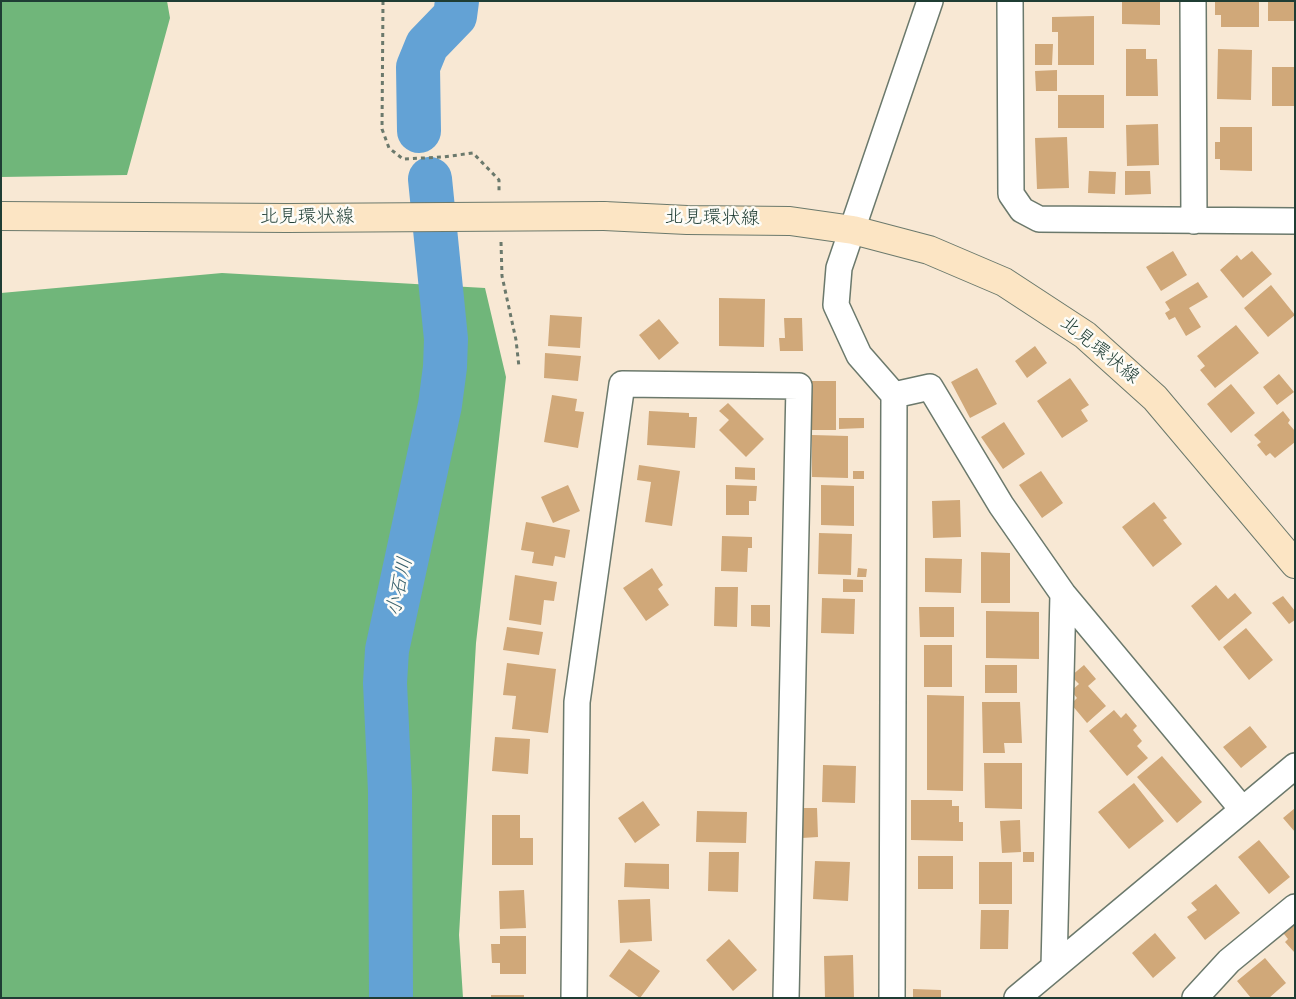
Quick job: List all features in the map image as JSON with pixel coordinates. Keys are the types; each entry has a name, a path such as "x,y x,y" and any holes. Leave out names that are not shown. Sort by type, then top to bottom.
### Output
{"main road":[{"name":"北見環状線","path":"1,216 287,218 604,216 687,220 790,221 853,230 929,250 1004,282 1085,335 1154,398 1295,564"}],"street":[{"path":"892,998 894,395 859,355 836,305 839,268 930,1"},
{"path":"1010,1 1011,194 1022,210 1039,219 1194,221 1291,228"},
{"path":"1193,1 1194,221"},
{"path":"574,998 577,702 622,384 799,386 786,998"},
{"path":"894,395 930,386 1001,505 1063,594 1242,808"},
{"path":"1054,967 1063,594"},
{"path":"1017,998 1242,808 1295,766"},
{"path":"1195,998 1229,961 1295,907"}],"path":[{"path":"383,1 382,129 389,148 403,158 443,157 473,153 499,180 500,199"},
{"path":"501,238 502,276 516,340 519,367"}],"green space":[{"path":"1,1 167,1 170,18 127,175 1,177"},
{"path":"222,273 485,288 506,377 476,643 459,935 463,998 1,998 1,293"}],"building":[{"path":"1122,1 1160,1 1160,25 1122,24"},
{"path":"1215,1 1259,1 1259,27 1221,27 1221,15 1215,15"},
{"path":"1268,1 1295,1 1295,21 1268,21"},
{"path":"1094,16 1094,65 1058,65 1058,32 1052,32 1052,17"},
{"path":"1035,44 1053,44 1052,65 1035,65"},
{"path":"1126,49 1146,49 1146,59 1157,59 1158,96 1126,96"},
{"path":"1218,49 1252,50 1251,100 1217,99"},
{"path":"1272,67 1295,67 1295,106 1272,106"},
{"path":"1057,70 1057,91 1036,91 1035,71"},
{"path":"1058,95 1104,95 1104,128 1058,128"},
{"path":"1158,124 1159,165 1127,166 1126,125"},
{"path":"1220,127 1252,127 1252,171 1220,170 1220,159 1215,159 1215,142 1220,142"},
{"path":"1067,137 1069,188 1037,189 1035,138"},
{"path":"1089,171 1116,172 1115,194 1088,193"},
{"path":"1125,171 1150,171 1151,194 1125,195"},
{"path":"1173,251 1187,275 1161,291 1146,267"},
{"path":"1252,251 1272,274 1243,298 1220,270 1237,255 1241,260"},
{"path":"1198,282 1208,297 1189,308 1201,327 1186,336 1175,317 1169,320 1165,313 1170,310 1165,302"},
{"path":"1271,285 1295,315 1268,337 1244,308"},
{"path":"719,298 765,299 764,347 719,346"},
{"path":"550,315 582,317 580,348 548,346"},
{"path":"784,318 802,318 803,351 780,351 779,338 785,338"},
{"path":"659,319 679,343 659,360 639,335"},
{"path":"1236,325 1259,353 1215,388 1200,370 1205,366 1197,356"},
{"path":"1035,346 1047,363 1027,378 1015,361"},
{"path":"545,353 581,356 578,381 544,378"},
{"path":"977,368 997,404 970,418 951,382"},
{"path":"1279,374 1294,392 1277,405 1263,387"},
{"path":"1070,378 1089,405 1081,410 1088,421 1062,438 1037,401"},
{"path":"810,381 836,381 836,430 810,430"},
{"path":"1231,384 1255,413 1231,433 1207,404"},
{"path":"552,395 577,399 575,411 584,412 578,448 544,442"},
{"path":"728,403 764,439 746,457 719,430 729,420 719,411"},
{"path":"649,411 689,413 689,417 697,417 695,448 647,445"},
{"path":"1283,411 1290,420 1288,423 1295,431 1295,442 1275,458 1270,453 1266,456 1257,445 1261,442 1254,435"},
{"path":"839,418 864,418 864,428 839,429"},
{"path":"1004,422 1025,454 1003,469 981,437"},
{"path":"812,435 848,436 848,478 812,477"},
{"path":"639,465 680,471 672,526 645,522 651,482 637,480"},
{"path":"735,467 755,468 755,480 735,479"},
{"path":"853,471 864,471 864,479 853,479"},
{"path":"1041,471 1063,503 1042,518 1019,485"},
{"path":"568,485 580,511 553,523 541,497"},
{"path":"726,485 757,486 756,501 749,501 749,515 726,515"},
{"path":"821,485 854,486 854,526 821,525"},
{"path":"960,500 961,537 933,538 932,501"},
{"path":"1154,502 1167,518 1163,520 1182,544 1153,567 1122,527"},
{"path":"526,522 570,530 565,558 555,556 553,566 532,563 534,552 521,550"},
{"path":"819,533 852,534 851,575 818,574"},
{"path":"722,536 752,537 752,548 748,548 747,572 721,571"},
{"path":"981,552 1010,553 1010,603 981,603"},
{"path":"925,558 962,559 961,593 925,592"},
{"path":"652,568 663,585 658,589 669,605 646,621 623,588"},
{"path":"858,568 867,569 866,577 857,577"},
{"path":"515,575 557,582 554,601 544,600 541,625 509,620"},
{"path":"843,579 863,580 863,592 843,592"},
{"path":"1216,585 1228,599 1235,593 1252,613 1219,641 1191,606"},
{"path":"715,587 738,587 737,627 714,626"},
{"path":"1283,596 1295,611 1295,620 1289,624 1272,603"},
{"path":"822,598 855,599 854,634 821,633"},
{"path":"751,605 770,605 770,627 751,626"},
{"path":"919,607 954,607 954,637 920,637"},
{"path":"986,611 1039,612 1039,659 986,658"},
{"path":"507,627 543,632 539,655 503,650"},
{"path":"1246,628 1273,660 1249,680 1223,647"},
{"path":"924,645 952,645 952,687 924,687"},
{"path":"507,663 556,669 548,733 512,729 516,696 503,695"},
{"path":"985,665 1017,665 1017,693 985,693"},
{"path":"1084,665 1096,679 1088,686 1106,706 1087,723 1071,704 1077,698 1071,691 1079,684 1071,676"},
{"path":"927,695 964,696 963,791 927,790"},
{"path":"982,702 1020,702 1022,743 1004,743 1005,753 983,753"},
{"path":"1114,710 1121,718 1126,713 1137,726 1133,730 1142,741 1137,746 1148,758 1127,776 1089,731"},
{"path":"1250,726 1267,747 1241,768 1223,747"},
{"path":"495,737 530,739 528,774 492,771"},
{"path":"1162,756 1202,802 1177,823 1137,777"},
{"path":"984,763 1022,763 1022,809 985,808"},
{"path":"823,765 856,766 855,803 822,802"},
{"path":"1134,783 1164,821 1129,849 1098,812"},
{"path":"911,800 952,800 952,806 959,806 959,822 963,822 963,841 911,840"},
{"path":"643,801 660,825 635,843 618,818"},
{"path":"801,808 817,808 818,837 802,838"},
{"path":"1295,808 1295,832 1283,818"},
{"path":"697,811 747,812 746,843 696,842"},
{"path":"492,815 520,815 520,838 533,838 533,865 492,865"},
{"path":"1020,820 1021,852 1002,853 1000,821"},
{"path":"1259,840 1290,877 1269,894 1238,857"},
{"path":"709,852 739,852 738,892 708,891"},
{"path":"1023,852 1034,852 1034,862 1023,862"},
{"path":"918,856 953,856 953,889 918,889"},
{"path":"815,861 850,862 848,901 813,899"},
{"path":"979,862 1012,862 1012,904 979,904"},
{"path":"625,863 669,864 669,889 624,887"},
{"path":"1216,884 1240,913 1205,940 1187,917 1197,910 1191,903"},
{"path":"524,890 526,928 500,929 499,891"},
{"path":"650,899 652,941 620,943 618,900"},
{"path":"981,910 1009,910 1008,949 980,949"},
{"path":"1295,917 1295,953 1285,942 1288,939 1280,929"},
{"path":"1155,933 1176,958 1153,978 1132,953"},
{"path":"500,936 526,936 526,974 500,974 500,963 492,963 491,944 500,944"},
{"path":"729,939 757,970 733,991 706,960"},
{"path":"629,949 660,971 640,998 609,976"},
{"path":"853,955 854,998 825,998 824,956"},
{"path":"1265,958 1286,983 1269,998 1251,998 1237,981"},
{"path":"913,989 941,990 941,998 913,998"},
{"path":"491,995 524,995 524,998 491,998"}],"waterway":[{"name":"小石川","path":"419,131 418,67 427,45 455,16 457,1"},
{"name":"小石川","path":"391,998 390,791 385,683 387,650 440,405 445,367 446,339 430,179"}]}
